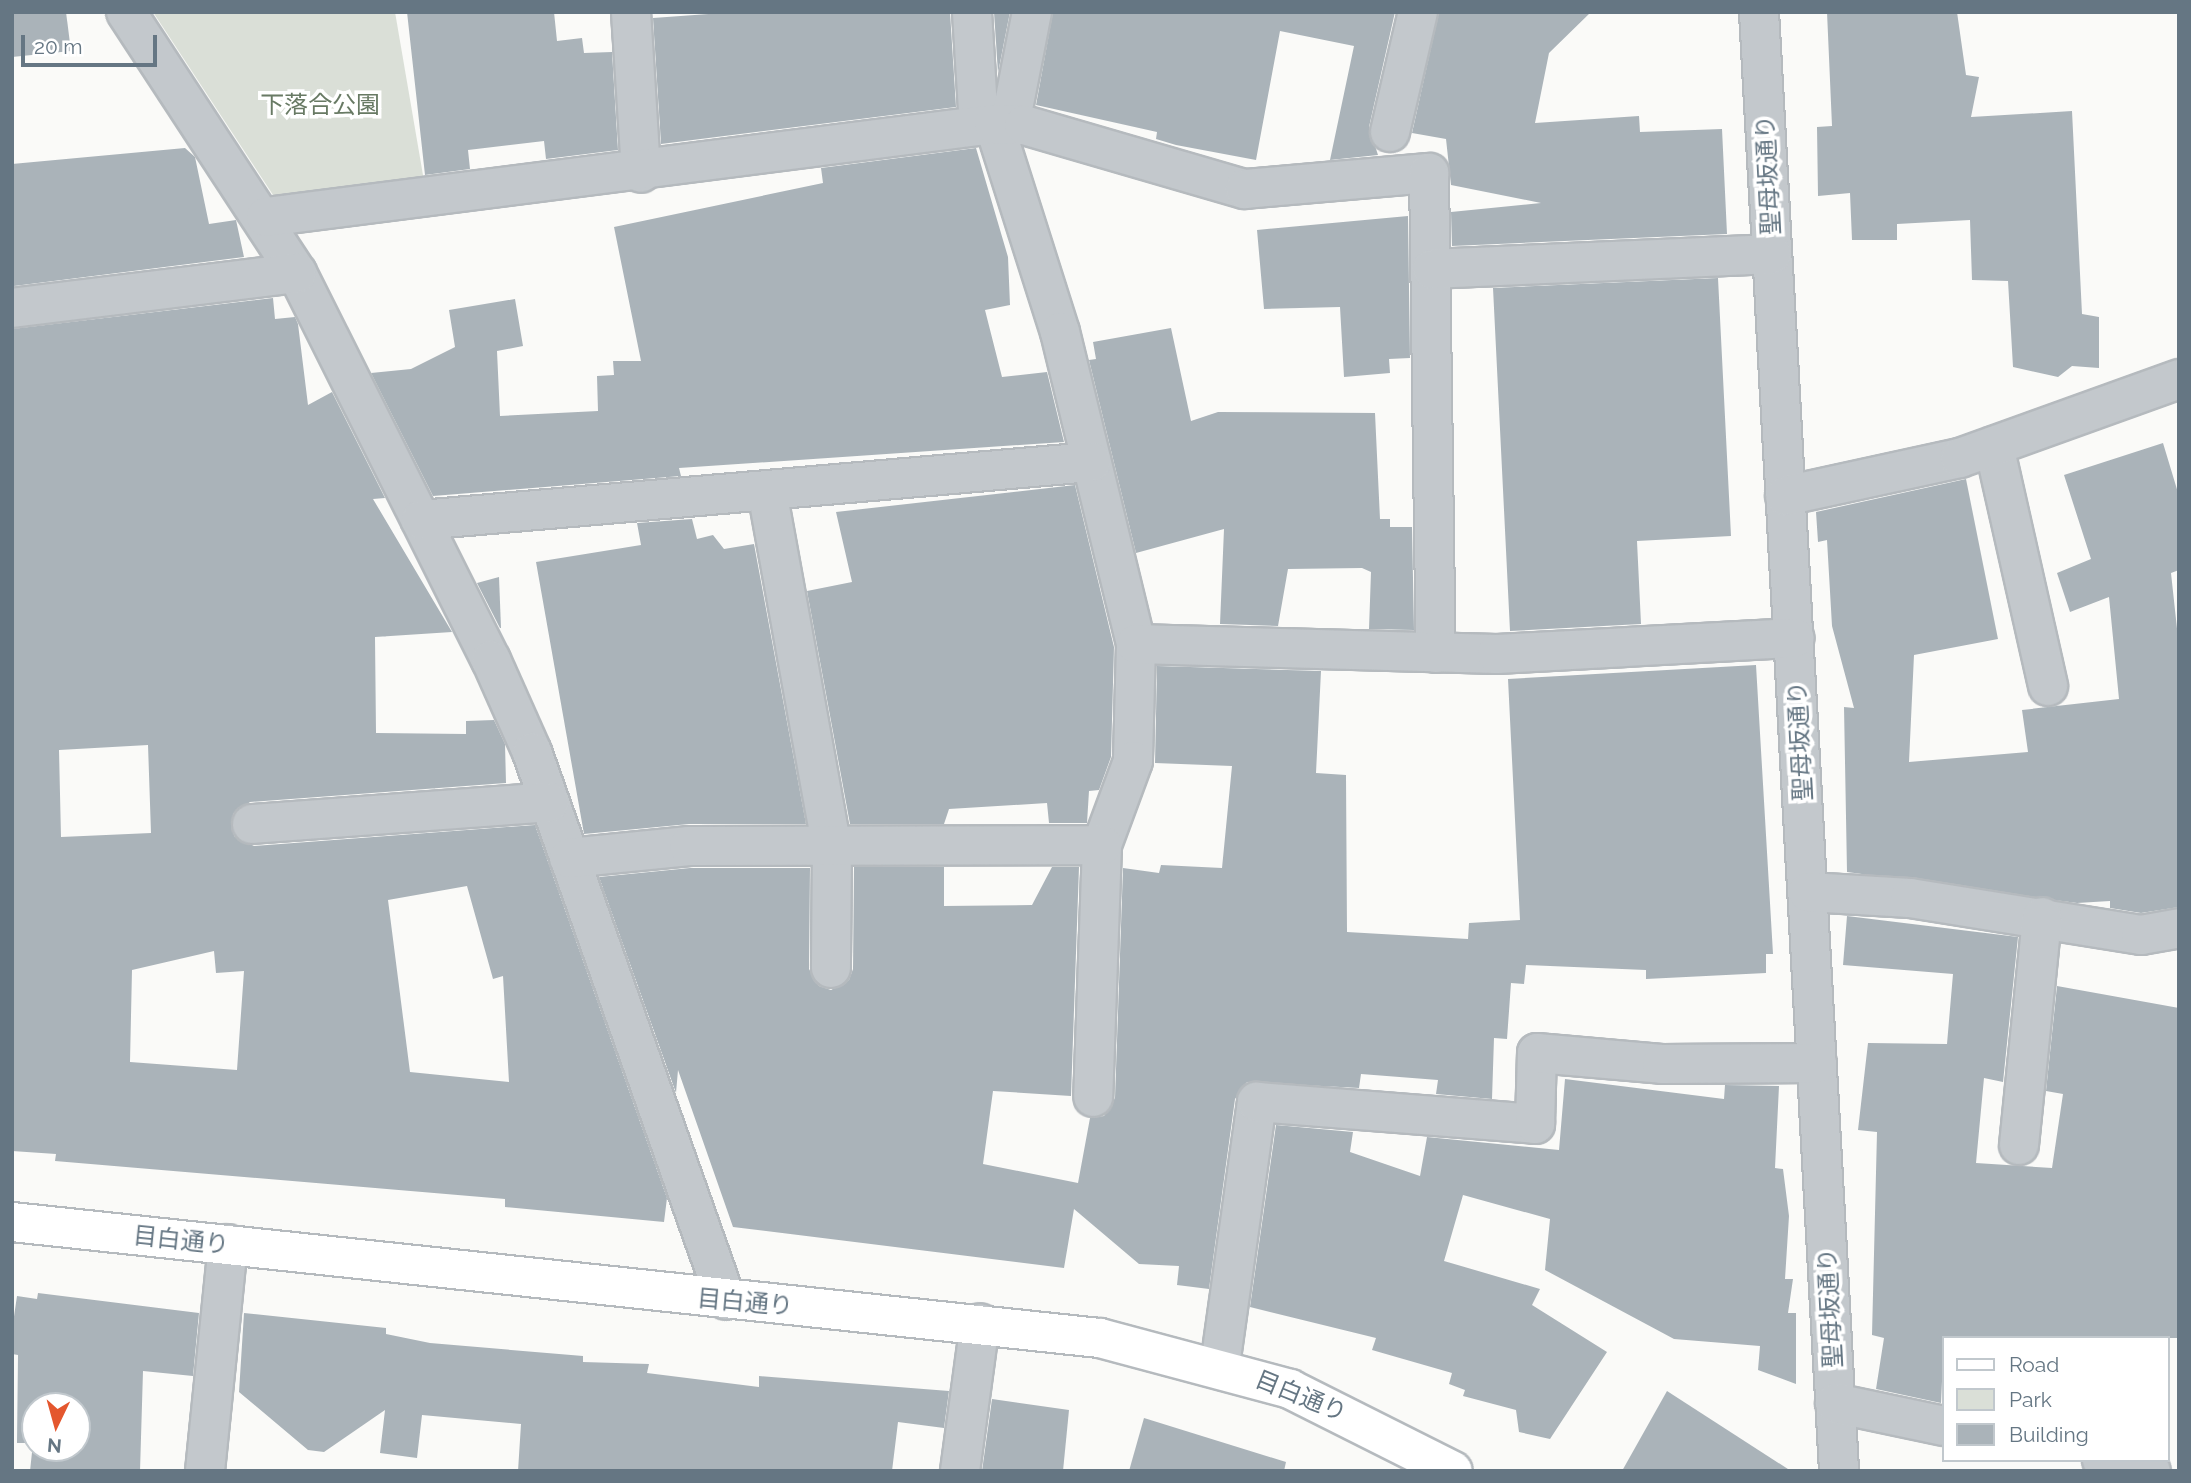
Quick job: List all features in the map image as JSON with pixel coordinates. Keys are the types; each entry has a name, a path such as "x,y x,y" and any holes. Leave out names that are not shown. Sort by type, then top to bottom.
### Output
{"main road":[{"name":"目白通り","path":"12,1223 228,1244 726,1300 980,1323 1100,1338 1220,1365 1355,1417 1453,1471"}],"street":[{"path":"126,12 266,217 297,273 491,660 549,802 726,1300"},
{"path":"631,12 641,173"},
{"path":"972,12 994,124 1060,332 1136,644 1133,761 1102,845 1093,1097"},
{"path":"994,124 1032,12"},
{"path":"1390,132 1418,12"},
{"name":"聖母坂通り","path":"1759,12 1839,1471"},
{"path":"266,217 641,173 994,124 1245,189 1429,173 1436,653"},
{"path":"1432,270 1772,254"},
{"path":"12,308 297,273"},
{"path":"1785,496 1994,446 2179,379"},
{"path":"1994,446 2048,686"},
{"path":"421,520 1091,462"},
{"path":"767,491 832,847 831,968"},
{"path":"1136,644 1436,653 1795,638"},
{"path":"252,824 549,802"},
{"path":"569,858 689,845 1102,845"},
{"path":"1808,892 1910,898 2042,917 2141,935 2179,928"},
{"path":"2020,1145 2042,917"},
{"path":"1220,1365 1256,1102 1535,1124 1537,1053 1662,1064 1817,1063"},
{"path":"205,1471 228,1244"},
{"path":"960,1471 980,1323"},
{"path":"1835,1403 1942,1426"},
{"path":"2111,1462 2151,1471"}],"green space":[{"name":"下落合公園","path":"153,12 395,12 424,181 277,201"}],"building":[{"path":"12,12 66,12 71,51 12,57"},
{"path":"407,12 554,12 557,41 582,38 584,53 612,52 618,150 546,159 544,141 468,150 470,169 425,175"},
{"path":"736,12 950,12 956,107 661,144 653,18"},
{"path":"994,12 1010,12 998,73"},
{"path":"1053,12 1395,12 1369,127 1378,155 1330,160 1354,46 1280,31 1256,160 1176,145 1156,139 1157,132 1036,105"},
{"path":"1439,12 1591,12 1549,53 1535,123 1639,116 1640,132 1722,129 1727,234 1452,246 1451,212 1541,203 1451,185 1446,139 1412,133"},
{"path":"1827,12 1957,12 1966,75 1979,77 1971,117 2072,111 2082,314 2099,317 2099,368 2072,366 2058,377 2013,367 2008,281 1972,280 1970,220 1897,224 1897,240 1852,240 1850,193 1818,196 1817,127 1832,126"},
{"path":"185,148 195,157 209,224 236,220 244,257 14,286 12,164"},
{"path":"976,148 1008,257 1010,305 985,310 1002,377 1047,372 1064,442 679,468 681,476 433,496 371,373 411,369 455,347 449,310 515,299 523,346 497,351 500,416 598,411 597,376 614,375 613,361 641,361 614,227 823,183 821,168"},
{"path":"1408,216 1410,358 1389,359 1390,373 1344,377 1340,307 1264,309 1257,230"},
{"path":"1718,278 1731,536 1637,541 1641,624 1510,631 1493,288"},
{"path":"273,298 275,319 295,317 308,405 332,392 385,498 373,499 452,632 375,637 376,733 466,734 466,721 494,720 505,744 506,783 250,802 233,814 234,836 254,846 535,825 667,1198 664,1222 505,1207 505,1199 55,1161 56,1154 12,1151 12,329","holes":["148,745 151,833 61,837 59,750","467,886 493,979 503,976 509,1082 410,1072 388,900","214,951 216,973 244,971 237,1070 130,1062 132,970"]},
{"path":"1171,328 1191,421 1218,412 1375,413 1380,519 1390,519 1390,527 1412,527 1414,630 1369,629 1371,572 1362,568 1288,569 1278,626 1220,624 1224,529 1136,553 1089,360 1096,359 1093,342"},
{"path":"2163,443 2179,496 2179,570 2171,573 2179,647 2179,907 2141,913 2110,908 2110,901 2077,903 1847,872 1844,707 1854,708 1832,626 1827,540 1818,542 1816,512 1966,479 1998,639 1914,655 1909,762 2028,752 2022,710 2119,699 2109,597 2070,612 2057,573 2091,559 2064,475"},
{"path":"1075,485 1114,647 1111,757 1099,790 1089,791 1087,823 1049,823 1047,803 949,809 944,824 850,824 807,591 852,582 836,512"},
{"path":"692,519 697,539 713,535 724,549 754,544 806,824 689,824 584,834 536,562 641,545 637,523"},
{"path":"499,577 501,628 477,583"},
{"path":"1756,665 1773,954 1766,954 1766,973 1646,979 1646,970 1526,965 1524,984 1511,983 1507,1039 1494,1038 1492,1099 1436,1094 1438,1080 1361,1074 1359,1088 1247,1082 1235,1099 1209,1289 1177,1285 1179,1266 1139,1264 1074,1209 1064,1268 733,1227 678,1070 676,1093 599,877 690,868 810,868 809,969 819,986 831,990 849,980 853,969 854,867 944,867 944,906 1032,905 1052,867 1079,867 1071,1096 993,1091 983,1164 1078,1183 1090,1118 1104,1116 1115,1098 1123,868 1159,873 1161,865 1222,868 1232,766 1155,763 1157,666 1321,671 1316,773 1346,775 1347,932 1468,939 1469,923 1520,920 1508,679"},
{"path":"1847,916 2018,937 2003,1082 1984,1078 1976,1163 2052,1168 2063,1094 2046,1091 2057,986 2179,1008 2179,1338 1942,1336 1941,1403 1876,1389 1884,1338 1872,1335 1877,1132 1858,1130 1868,1043 1947,1044 1953,974 1843,965"},
{"path":"1565,1079 1724,1099 1725,1085 1779,1086 1775,1168 1783,1169 1789,1216 1785,1279 1793,1279 1788,1313 1796,1313 1796,1384 1758,1370 1760,1346 1674,1339 1545,1270 1550,1219 1463,1195 1444,1261 1540,1289 1532,1305 1607,1352 1550,1439 1519,1432 1516,1410 1463,1396 1465,1390 1449,1384 1452,1373 1372,1350 1376,1338 1250,1307 1276,1125 1353,1132 1350,1152 1420,1176 1427,1137 1559,1150"},
{"path":"38,1293 199,1313 193,1376 143,1371 140,1471 30,1471 31,1462 91,1462 91,1392 21,1392 21,1443 17,1443 18,1355 12,1354 12,1330 17,1296 37,1299"},
{"path":"244,1313 386,1328 386,1334 430,1343 583,1356 583,1362 649,1364 647,1373 759,1387 759,1376 949,1391 944,1428 898,1422 892,1471 518,1471 521,1424 422,1415 417,1458 380,1453 385,1410 324,1452 308,1450 239,1392"},
{"path":"1667,1391 1791,1471 1622,1471"},
{"path":"992,1399 1069,1410 1063,1471 982,1471"},
{"path":"1144,1418 1286,1462 1284,1471 1129,1471"}]}
